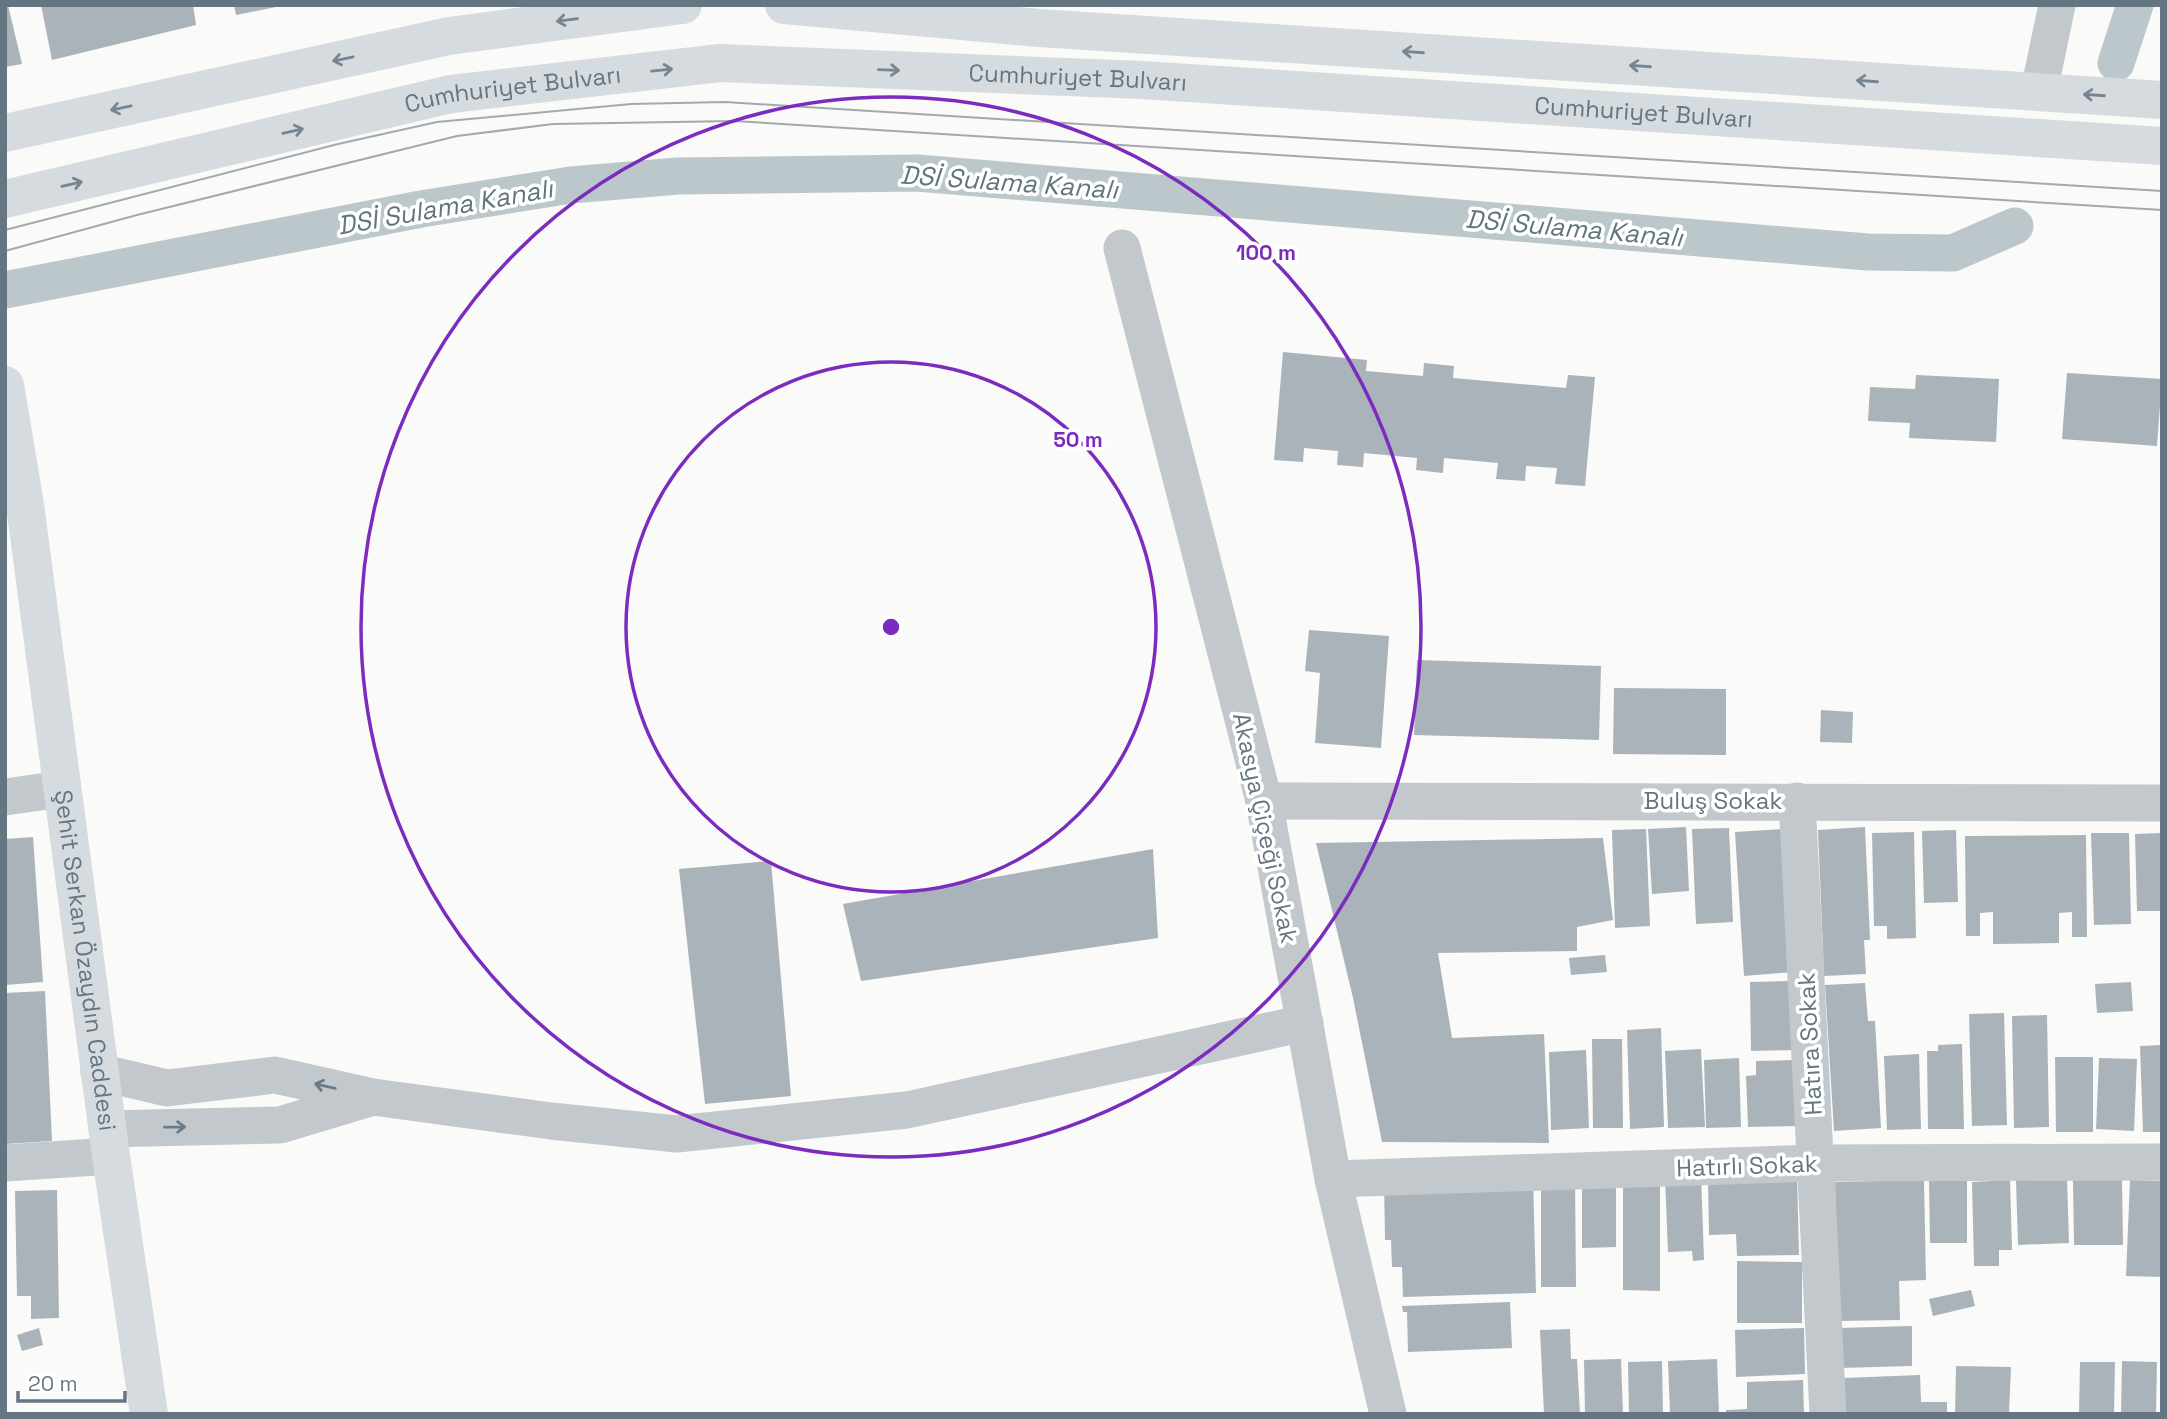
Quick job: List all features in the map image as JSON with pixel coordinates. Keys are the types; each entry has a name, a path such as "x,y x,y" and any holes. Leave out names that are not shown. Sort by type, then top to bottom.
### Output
{"main road":[{"path":"5,133 449,36 683,5"},
{"name":"Cumhuriyet Bulvarı","path":"784,5 1036,17 2162,100"},
{"name":"Cumhuriyet Bulvarı","path":"5,199 451,93 720,63 1142,80 2162,146"},
{"name":"Şehit Serkan Özaydın Caddesi","path":"5,385 15,506 62,789 99,1072 149,1414"}],"street":[{"path":"2039,92 2057,5"},
{"name":"Akasya Çiçeği Sokak","path":"1122,248 1264,801 1333,1179 1388,1414"},
{"path":"5,797 62,789"},
{"name":"Buluş Sokak","path":"1264,801 2162,803"},
{"name":"Hatıra Sokak","path":"1797,801 1828,1414"},
{"path":"99,1072 167,1088 275,1074 373,1097 551,1121 677,1134 907,1110 1305,1023"},
{"path":"5,1163 109,1142 280,1125 373,1097"},
{"name":"Hatırlı Sokak","path":"1333,1179 1816,1163 2162,1162"}],"building":[{"path":"5,5 8,5 22,64 5,67"},
{"path":"41,5 193,5 196,25 52,60"},
{"path":"234,5 281,5 281,6 236,15"},
{"path":"1283,352 1367,360 1366,371 1423,376 1424,363 1454,366 1453,378 1566,388 1568,375 1595,377 1585,486 1555,484 1557,468 1526,466 1525,481 1496,479 1498,463 1444,458 1443,473 1416,470 1417,458 1364,453 1363,467 1337,465 1338,451 1304,448 1303,462 1274,460"},
{"path":"2067,373 2162,379 2157,446 2062,439"},
{"path":"1916,375 1999,379 1996,442 1909,438 1910,423 1868,421 1870,387 1915,389"},
{"path":"1309,630 1389,636 1381,748 1315,743 1320,673 1305,671"},
{"path":"1417,660 1601,666 1599,740 1414,735"},
{"path":"1614,688 1726,689 1726,755 1613,754"},
{"path":"1821,710 1853,712 1852,743 1820,742"},
{"path":"1686,827 1689,891 1652,894 1648,829"},
{"path":"1865,827 1870,940 1864,940 1866,974 1824,976 1818,830"},
{"path":"1729,828 1733,922 1696,924 1692,829"},
{"path":"1646,829 1650,926 1615,928 1612,830"},
{"path":"1784,829 1793,972 1744,976 1735,832"},
{"path":"1956,830 1958,902 1924,903 1922,831"},
{"path":"1914,832 1916,938 1887,939 1887,926 1874,926 1872,833"},
{"path":"2091,833 2129,833 2131,924 2094,925"},
{"path":"2162,833 2162,911 2137,911 2135,834"},
{"path":"2086,835 2087,937 2072,937 2072,912 2059,913 2059,943 1993,944 1993,912 1980,913 1980,936 1966,936 1965,836"},
{"path":"33,837 43,982 5,985 5,839"},
{"path":"1603,838 1613,920 1577,927 1577,951 1438,953 1452,1038 1544,1034 1549,1143 1382,1142 1353,998 1316,843"},
{"path":"1153,849 1158,938 861,981 843,904"},
{"path":"771,861 791,1096 705,1104 679,869"},
{"path":"1605,955 1607,972 1571,975 1569,958"},
{"path":"1793,981 1795,1050 1751,1051 1750,982"},
{"path":"2131,982 2133,1011 2097,1013 2095,984"},
{"path":"1865,983 1868,1021 1875,1021 1881,1128 1834,1131 1825,985"},
{"path":"45,991 52,1141 5,1144 5,993"},
{"path":"2004,1013 2007,1125 1972,1126 1969,1014"},
{"path":"2047,1015 2049,1127 2014,1128 2012,1016"},
{"path":"1661,1028 1664,1127 1630,1129 1627,1030"},
{"path":"1592,1039 1622,1039 1623,1128 1593,1128"},
{"path":"1962,1044 1964,1129 1928,1129 1927,1051 1938,1051 1938,1045"},
{"path":"2162,1045 2162,1132 2143,1132 2140,1046"},
{"path":"1701,1049 1705,1127 1668,1128 1665,1051"},
{"path":"1586,1050 1589,1128 1551,1130 1549,1052"},
{"path":"1919,1054 1921,1129 1887,1130 1884,1056"},
{"path":"2055,1057 2093,1057 2093,1132 2056,1132"},
{"path":"1739,1058 1741,1127 1706,1128 1704,1060"},
{"path":"2099,1058 2137,1059 2134,1131 2096,1129"},
{"path":"1796,1060 1798,1126 1748,1127 1746,1076 1756,1075 1756,1061"},
{"path":"1533,1175 1536,1293 1403,1297 1402,1267 1392,1267 1391,1240 1385,1240 1384,1180"},
{"path":"1797,1175 1799,1255 1737,1256 1736,1234 1709,1235 1708,1178"},
{"path":"1701,1176 1704,1260 1693,1261 1692,1251 1668,1252 1665,1177"},
{"path":"1623,1177 1660,1177 1660,1291 1623,1290"},
{"path":"1616,1178 1616,1247 1582,1248 1582,1179"},
{"path":"2067,1178 2069,1243 2018,1245 2016,1180"},
{"path":"1541,1179 1575,1179 1576,1287 1541,1287"},
{"path":"2122,1179 2123,1245 2074,1245 2073,1180"},
{"path":"1924,1180 1926,1280 1899,1281 1900,1320 1838,1321 1835,1182"},
{"path":"1929,1180 1967,1180 1967,1243 1930,1243"},
{"path":"2010,1180 2012,1250 1999,1250 1999,1266 1974,1266 1972,1182"},
{"path":"2130,1180 2162,1181 2161,1277 2126,1276"},
{"path":"57,1190 59,1318 31,1319 31,1296 17,1296 15,1191"},
{"path":"1737,1261 1802,1262 1802,1323 1737,1323"},
{"path":"1971,1290 1975,1306 1933,1316 1929,1299"},
{"path":"1510,1302 1512,1348 1408,1352 1407,1312 1403,1312 1402,1306"},
{"path":"1912,1326 1912,1366 1839,1368 1838,1328"},
{"path":"39,1328 43,1345 22,1351 17,1335"},
{"path":"1804,1328 1805,1374 1736,1377 1735,1330"},
{"path":"1570,1329 1571,1359 1577,1359 1580,1414 1544,1414 1540,1330"},
{"path":"1621,1359 1623,1414 1585,1414 1584,1360"},
{"path":"1717,1359 1719,1414 1670,1414 1668,1361"},
{"path":"1662,1361 1663,1414 1629,1414 1628,1362"},
{"path":"2122,1361 2157,1362 2156,1414 2121,1414"},
{"path":"2080,1362 2115,1362 2114,1414 2079,1414"},
{"path":"1956,1366 2011,1367 2009,1414 1955,1414"},
{"path":"1920,1375 1921,1402 1947,1402 1947,1414 1844,1414 1843,1378"},
{"path":"1803,1380 1804,1414 1726,1414 1726,1410 1747,1409 1747,1382"}],"waterway":[{"name":"DSİ Sulama Kanalı","path":"2116,63 2135,5"},
{"name":"DSİ Sulama Kanalı","path":"5,290 421,209 571,185 678,176 917,173 1868,252 1953,253 2015,226"}],"tram line":[{"path":"5,230 338,144 437,122 631,104 725,102 2162,191"},
{"path":"5,251 137,215 457,136 553,124 734,121 2162,210"}]}
